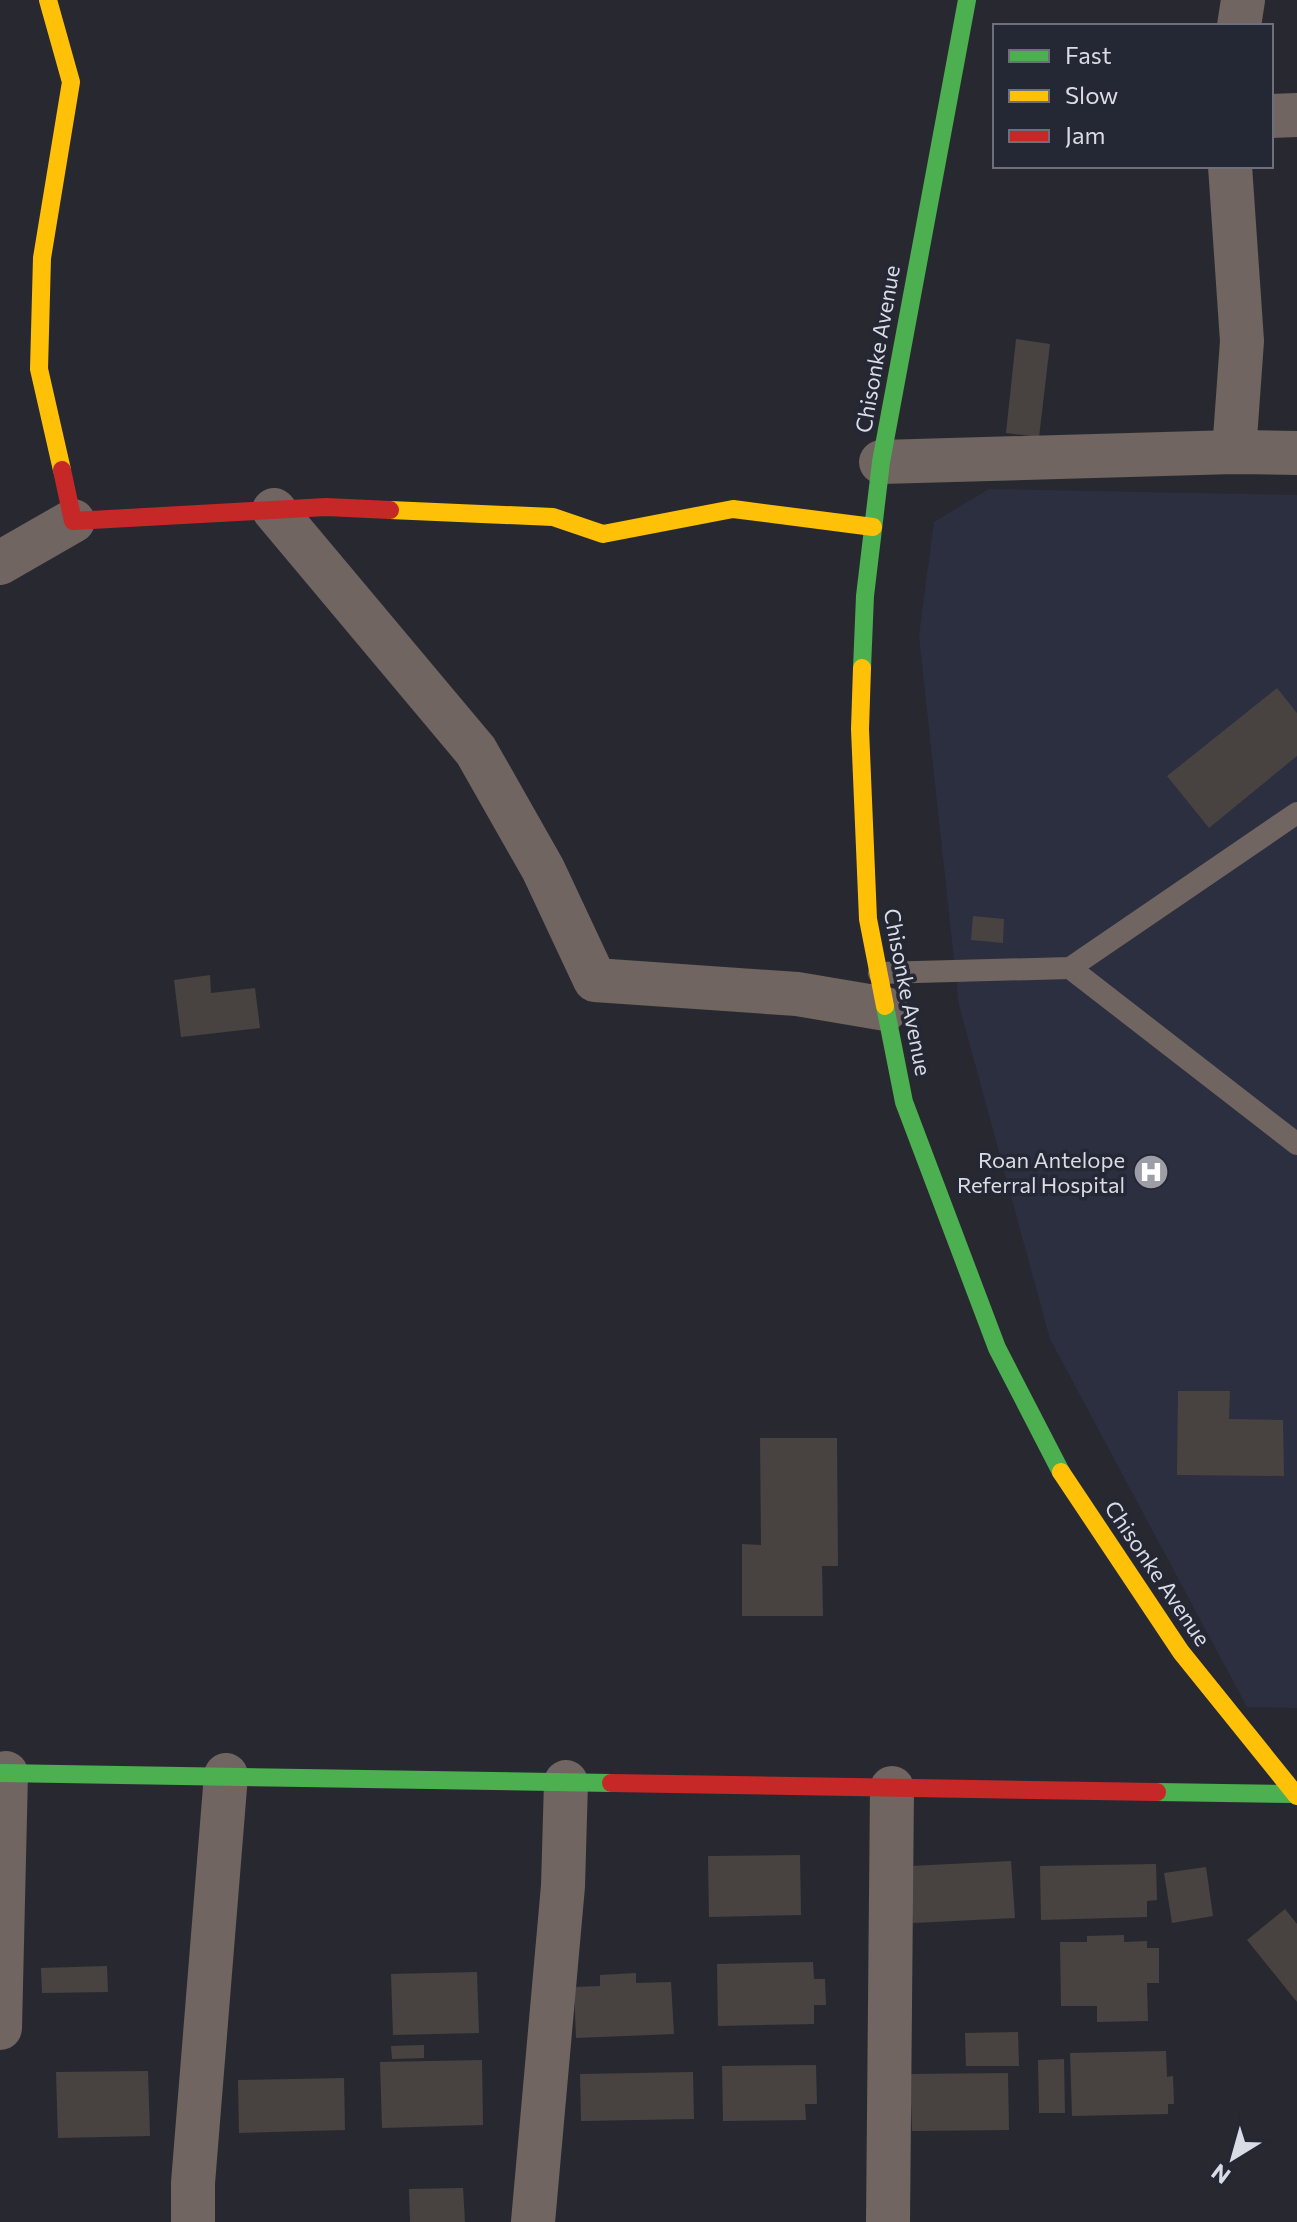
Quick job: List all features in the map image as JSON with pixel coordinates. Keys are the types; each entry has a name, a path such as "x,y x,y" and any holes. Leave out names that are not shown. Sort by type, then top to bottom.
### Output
{"street":[{"path":"48,0 71,82 42,258 39,369 73,521"},
{"name":"Chisonke Avenue","path":"967,0 881,462 865,596 860,729 868,919 904,1102 997,1348 1059,1466 1181,1652 1296,1795"},
{"path":"1239,24 1243,0"},
{"path":"1273,116 1297,115"},
{"path":"1230,168 1242,341 1234,452"},
{"path":"881,462 1297,453"},
{"path":"0,563 73,521 326,507 553,517 603,534 733,509 873,527"},
{"path":"274,510 476,751 543,869 595,980 797,994 882,991"},
{"path":"0,2028 3,1773 1296,1795"},
{"path":"193,2222 193,2183 226,1775"},
{"path":"533,2222 563,1886 566,1782"},
{"path":"888,2222 892,1788"}],"lane":[{"path":"882,991 1070,968 1297,813"},
{"path":"1070,968 1297,1144"}],"shaded area":[{"name":"Roan Antelope Referral Hospital","path":"989,489 1297,495 1297,1708 1247,1707 1050,1339 959,1005 919,636 934,522"}],"building":[{"path":"1016,339 1050,344 1039,437 1006,433"},
{"path":"1277,688 1297,713 1297,756 1209,828 1167,776"},
{"path":"973,916 1004,919 1003,943 971,940"},
{"path":"210,975 211,993 255,988 260,1028 181,1037 174,980"},
{"path":"1178,1391 1230,1391 1229,1419 1283,1420 1284,1476 1177,1475"},
{"path":"760,1438 837,1438 838,1566 822,1566 823,1616 742,1616 742,1544 761,1545"},
{"path":"800,1855 801,1915 709,1917 708,1856"},
{"path":"1011,1861 1015,1918 913,1923 910,1866"},
{"path":"1156,1864 1157,1900 1147,1901 1147,1917 1041,1920 1040,1866"},
{"path":"1206,1867 1213,1916 1172,1923 1164,1873"},
{"path":"1285,1909 1297,1924 1297,2002 1247,1940"},
{"path":"1124,1935 1124,1942 1147,1941 1147,1948 1159,1948 1159,1983 1147,1983 1148,2021 1097,2022 1097,2006 1061,2006 1060,1942 1087,1942 1087,1936"},
{"path":"813,1962 814,1979 825,1979 826,2005 814,2005 814,2024 718,2026 717,1964"},
{"path":"107,1966 108,1992 42,1993 41,1968"},
{"path":"477,1972 479,2033 393,2035 391,1974"},
{"path":"636,1973 636,1983 671,1982 674,2034 576,2038 574,1987 600,1986 600,1975"},
{"path":"1018,2032 1019,2066 966,2066 965,2033"},
{"path":"424,2045 424,2058 392,2059 391,2046"},
{"path":"1166,2051 1167,2077 1173,2076 1174,2104 1168,2104 1168,2114 1072,2116 1070,2053"},
{"path":"1064,2059 1065,2113 1039,2113 1038,2060"},
{"path":"482,2060 483,2125 382,2128 380,2062"},
{"path":"816,2065 817,2104 805,2104 806,2120 723,2121 722,2066"},
{"path":"148,2071 150,2136 58,2138 56,2072"},
{"path":"693,2072 694,2119 581,2121 580,2074"},
{"path":"1008,2073 1009,2130 912,2131 910,2074"},
{"path":"344,2078 345,2130 239,2133 238,2080"},
{"path":"463,2188 465,2222 410,2222 409,2189"}],"traffic: fast":[{"path":"862,668 865,596 881,462 967,0"},
{"path":"885,1006 904,1102 997,1348 1061,1472"},
{"path":"0,1773 611,1783"},
{"path":"1157,1792 1295,1794"}],"traffic: slow":[{"path":"48,0 71,82 42,258 39,369 62,470"},
{"path":"390,510 553,517 603,534 733,509 873,527"},
{"path":"862,668 860,729 868,919 885,1006"},
{"path":"1061,1472 1181,1652 1297,1796"}],"traffic: jam":[{"path":"62,470 73,521 326,507 390,510"},
{"path":"611,1783 1157,1792"}],"place":[{"name":"Roan Antelope Referral Hospital","path":"1151,1172"}]}
